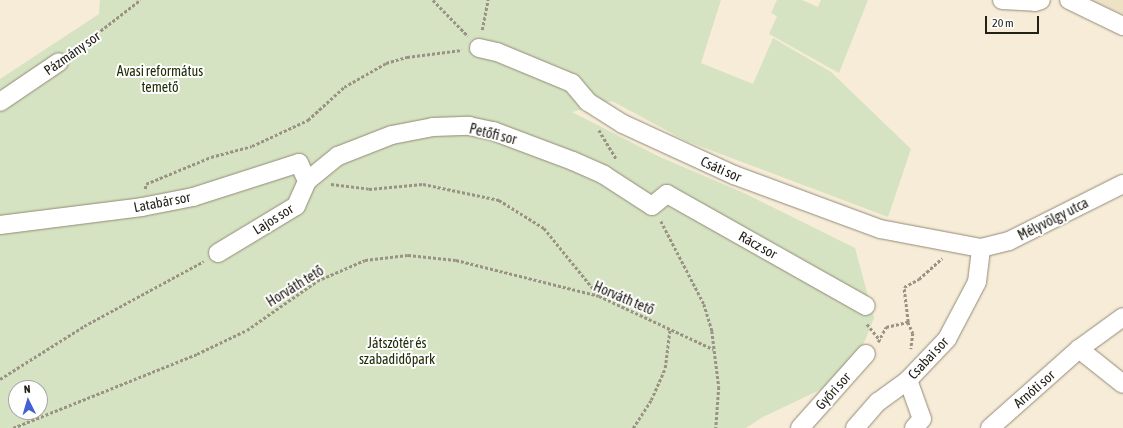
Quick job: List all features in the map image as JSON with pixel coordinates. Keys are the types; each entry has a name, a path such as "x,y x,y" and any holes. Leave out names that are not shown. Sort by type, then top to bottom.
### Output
{"street":[{"path":"1002,0 1035,2 1041,0"},
{"path":"1069,0 1123,26"},
{"name":"Csáti sor","path":"479,48 497,52 572,83 588,102 623,124 734,175 880,229 982,248"},
{"name":"Pázmány sor","path":"0,102 59,62"},
{"name":"Petőfi sor","path":"307,181 338,156 392,135 433,127 469,126 493,131 573,161 604,175 652,206"},
{"name":"Latabár sor","path":"1,225 142,207 193,197 299,163 307,181"},
{"name":"Lajos sor","path":"218,253 296,206 307,181"},
{"name":"Mélyvölgy utca","path":"982,248 1009,241 1123,184"},
{"name":"Rácz sor","path":"652,206 667,194 864,312"},
{"name":"Csabai sor","path":"855,428 878,402 908,380 947,340 977,282 982,248"},
{"name":"Arnóti sor","path":"990,428 1079,349 1123,317"},
{"path":"1079,349 1123,384"},
{"name":"Győri sor","path":"800,428 866,354"},
{"path":"908,380 922,419 914,428"}],"path":[{"name":"Pázmány sor","path":"59,62 120,18 140,0"},
{"path":"433,0 479,48"},
{"path":"479,48 488,0"},
{"path":"142,207 146,184 211,157 252,146 308,120 344,87 381,66 407,57 479,48"},
{"path":"588,102 603,139 619,163"},
{"path":"307,181 369,190 423,184 499,200 544,228 599,296"},
{"path":"652,206 675,245 704,304 712,331 713,349 720,387 716,428"},
{"path":"866,354 880,340 886,327 908,322 904,287 919,279 956,243"},
{"path":"0,379 84,326 218,253"},
{"name":"Horváth tető","path":"13,428 197,354 247,330 317,281 365,260 408,255 456,260 599,296 713,349"},
{"path":"864,312 880,340"},
{"path":"633,428 651,400 665,368 670,329"}],"shaded area":[{"path":"1090,0 1123,0 1123,14"}],"green space":[{"path":"100,0 721,0 701,63 753,84 773,38 831,72 911,149 888,217 686,141 612,101 572,112 660,157 744,193 855,248 874,318 851,375 763,417 746,428 0,428 0,79 99,14"},
{"path":"777,0 802,0 818,7 821,0 868,0 839,73 769,34 777,16 771,13"}],"park label":[{"name":"Avasi református temető","path":"160,80"},
{"name":"Játszótér és szabadidőpark","path":"397,352"}]}
